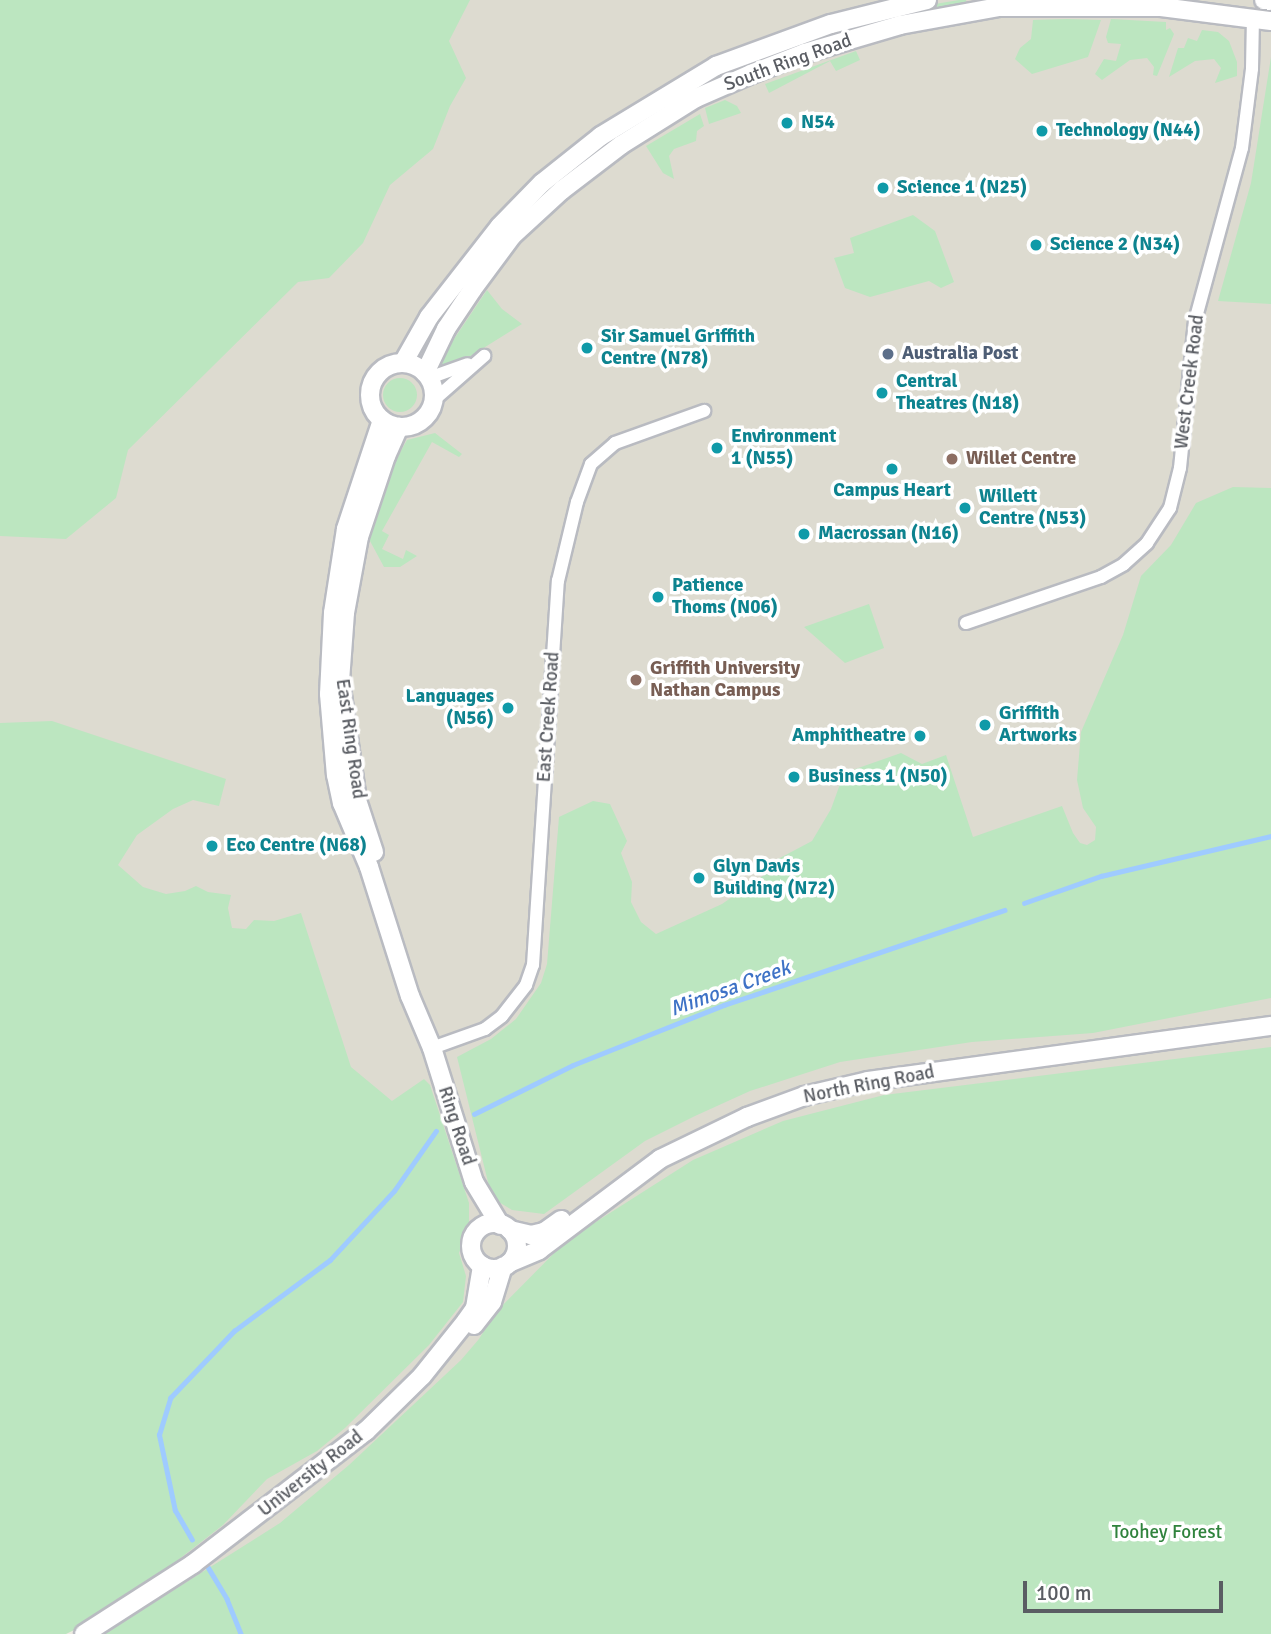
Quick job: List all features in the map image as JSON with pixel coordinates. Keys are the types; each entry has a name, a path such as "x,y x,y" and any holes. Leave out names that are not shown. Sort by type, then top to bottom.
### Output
{"street":[{"name":"South Ring Road","path":"402,363 441,299 500,226 542,183 601,136 716,66 831,24 927,0"},
{"path":"1264,0 1271,1"},
{"name":"South Ring Road","path":"427,375 446,329 512,236 562,190 621,145 696,98 751,74 805,53 900,24 999,7 1135,6 1262,20"},
{"name":"West Creek Road","path":"966,623 1101,577 1124,564 1147,543 1170,508 1180,468 1195,320 1242,148 1262,20"},
{"path":"484,356 433,400 424,418 407,427 399,427 382,420 369,400 372,385 384,369 402,363 427,375 461,368 484,356"},
{"path":"427,375 433,400"},
{"name":"East Creek Road","path":"432,1048 485,1029 502,1016 526,985 533,965 558,581 577,502 591,464 615,443 704,411"},
{"name":"East Ring Road","path":"382,420 346,529 333,612 329,694 332,750 342,803 369,867 420,1024"},
{"name":"East Ring Road","path":"399,427 386,456 359,537 345,613 340,681 357,800 412,969 432,1048"},
{"name":"North Ring Road","path":"505,1227 531,1235 544,1232 622,1173 678,1140 744,1109 806,1088 882,1070 1203,1028 1271,1015"},
{"name":"Ring Road","path":"420,1024 432,1048 474,1182 505,1227"},
{"name":"North Ring Road","path":"506,1265 540,1250 660,1159 747,1116 804,1096 868,1081 1271,1026"},
{"path":"474,1182 477,1232 471,1246 476,1261 482,1266 506,1265"},
{"path":"422,1376 433,1371 480,1318 492,1302 506,1265 517,1250 505,1227 487,1225 477,1232"},
{"name":"University Road","path":"85,1634 131,1607 257,1516 366,1431 422,1376 475,1308 482,1266"}],"shaded area":[{"name":"Griffith University Nathan Campus","path":"0,0 1271,0 1271,1360 137,1634 0,1376"}],"green space":[{"path":"0,0 470,0 449,41 466,78 450,106 433,149 390,185 363,243 329,278 298,282 128,450 116,498 66,539 0,536"},
{"path":"966,0 967,5 741,70 740,67 793,43 929,5"},
{"path":"1111,19 1166,22 1166,30 1170,28 1174,34 1157,76 1153,75 1154,67 1147,58 1130,60 1102,80 1095,74 1104,59 1116,61 1121,44 1108,43 1106,37"},
{"path":"1033,20 1101,20 1088,57 1032,74 1015,59 1020,48 1031,39"},
{"path":"1202,30 1218,32 1229,41 1237,62 1237,76 1215,83 1221,68 1214,59 1195,61 1169,77 1178,48 1184,48 1188,38 1197,41"},
{"path":"856,51 860,60 836,71 830,61 769,93 765,84"},
{"path":"1271,57 1271,304 1218,301 1251,183"},
{"path":"725,100 737,106 741,113 709,124 705,108"},
{"path":"700,114 704,126 697,131 696,141 674,149 669,156 674,179 663,173 646,146"},
{"path":"913,215 935,231 954,282 941,288 929,281 870,297 845,288 834,258 854,253 850,238"},
{"path":"487,290 502,309 522,324 461,362 442,367 442,360 452,342"},
{"path":"400,378 412,383 417,395 412,407 400,412 388,407 383,395 388,383"},
{"path":"435,433 462,454 459,457 432,442 382,531 389,535 382,549 403,559 406,550 417,556 400,567 384,567 370,541 370,526 389,472 407,440"},
{"path":"1233,487 1271,488 1271,998 1093,1033 972,1042 840,1062 750,1091 645,1141 544,1214 512,1210 492,1198 457,1057 491,1039 516,1019 541,983 547,964 559,817 593,801 610,804 627,841 621,853 632,882 631,902 641,922 656,934 722,904 764,875 778,859 812,841 831,809 844,773 901,753 922,764 946,755 973,837 1062,806 1073,833 1080,843 1087,845 1095,840 1096,827 1083,808 1077,780 1081,732 1123,635 1141,576 1171,545 1196,503"},
{"path":"869,604 884,648 845,663 804,627"},
{"path":"52,721 226,779 219,806 193,800 173,809 137,835 118,865 143,887 166,894 196,886 208,892 231,895 228,908 232,928 246,929 254,920 274,921 301,913 351,1067 392,1101 424,1079 430,1085 469,1203 469,1224 459,1253 466,1276 463,1302 429,1345 345,1428 317,1451 267,1479 223,1525 111,1612 66,1634 0,1634 0,723"},
{"name":"Toohey Forest","path":"1271,1047 1271,1634 104,1634 280,1523 349,1465 461,1360 479,1339 495,1313 566,1241 693,1160 783,1121 884,1095"}],"waterway":[{"name":"Mimosa Creek","path":"1024,903 1101,876 1271,836"},
{"name":"Mimosa Creek","path":"474,1114 573,1065 724,1005 1004,910"},
{"name":"Mimosa Creek","path":"192,1540 175,1511 159,1435 170,1398 234,1331 330,1260 394,1191 436,1131"},
{"name":"Mimosa Creek","path":"208,1567 227,1599 241,1634"}],"place":[{"name":"N54","path":"787,123"},
{"name":"Technology (N44)","path":"1042,131"},
{"name":"Science 1 (N25)","path":"883,188"},
{"name":"Science 2 (N34)","path":"1036,245"},
{"name":"Sir Samuel Griffith Centre (N78)","path":"587,348"},
{"name":"Australia Post","path":"888,354"},
{"name":"Central Theatres (N18)","path":"882,393"},
{"name":"Environment 1 (N55)","path":"717,448"},
{"name":"Willet Centre","path":"952,459"},
{"name":"Campus Heart","path":"892,469"},
{"name":"Willett Centre (N53)","path":"965,508"},
{"name":"Macrossan (N16)","path":"804,534"},
{"name":"Patience Thoms (N06)","path":"658,597"},
{"name":"Griffith University Nathan Campus","path":"636,680"},
{"name":"Languages (N56)","path":"508,708"},
{"name":"Griffith Artworks","path":"985,725"},
{"name":"Amphitheatre","path":"920,736"},
{"name":"Business 1 (N50)","path":"794,777"},
{"name":"Eco Centre (N68)","path":"212,846"},
{"name":"Glyn Davis Building (N72)","path":"699,878"}]}
